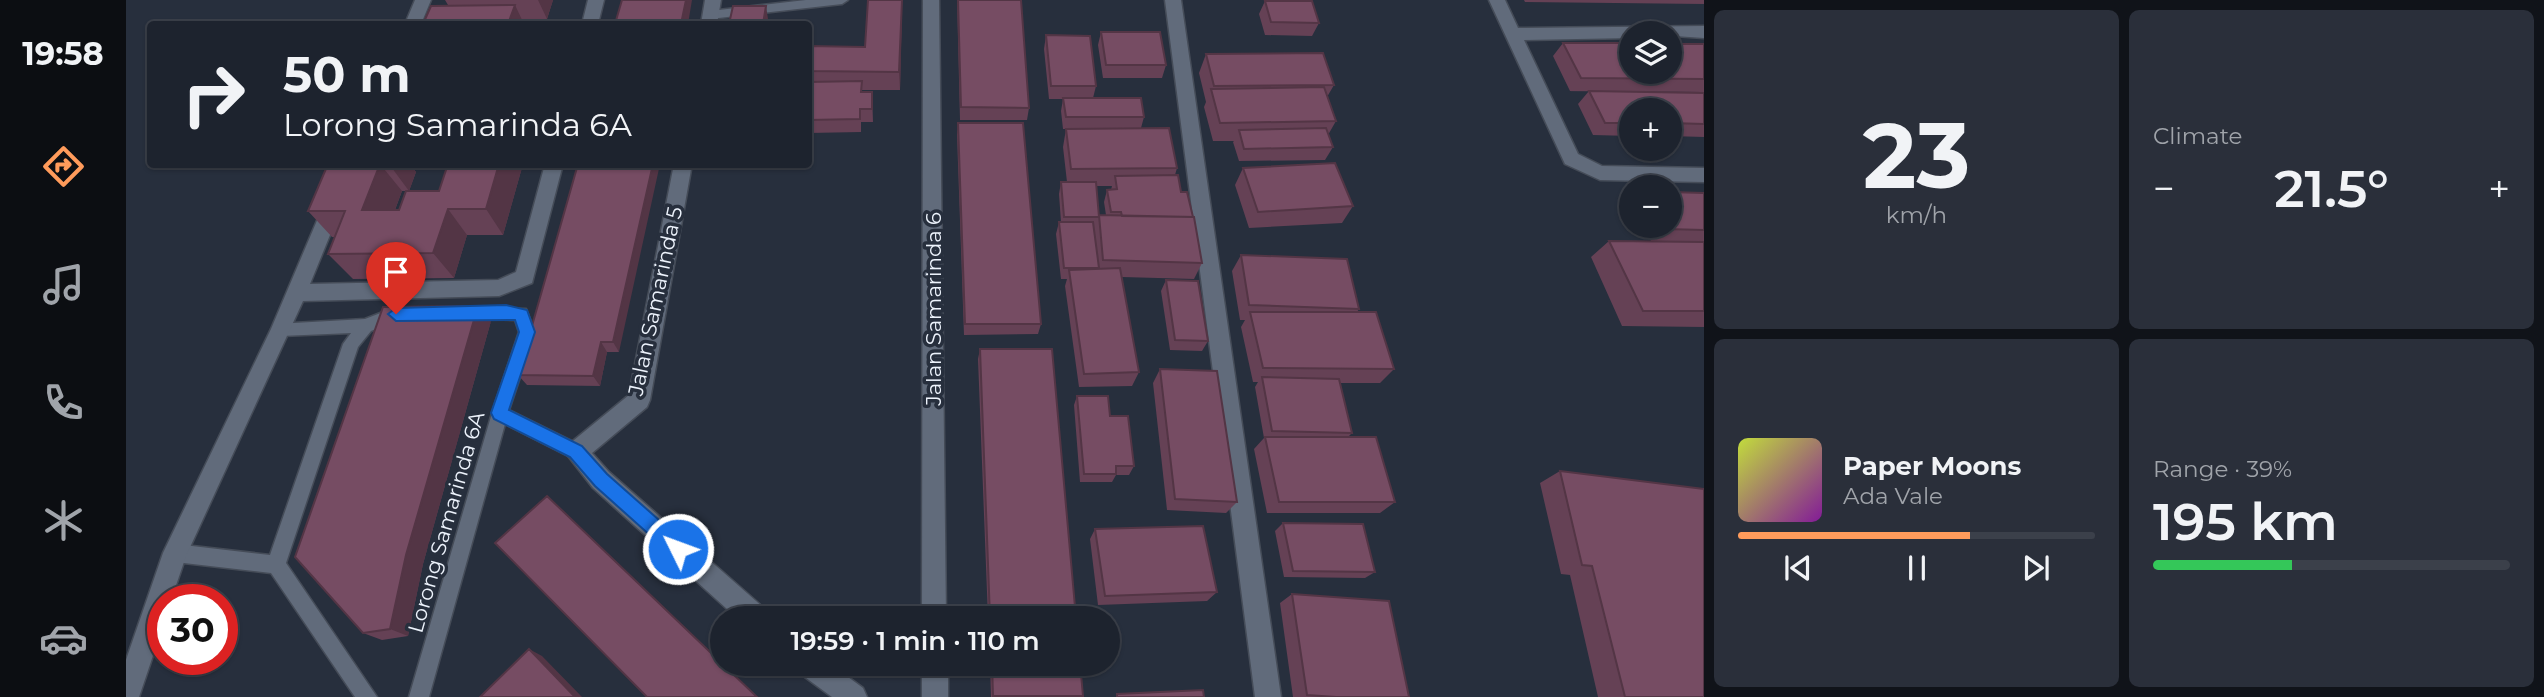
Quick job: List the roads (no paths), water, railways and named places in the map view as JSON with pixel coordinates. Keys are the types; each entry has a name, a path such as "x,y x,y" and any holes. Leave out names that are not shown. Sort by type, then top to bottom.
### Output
{"street":[{"path":"414,21 423,0"},
{"path":"591,21 596,0"},
{"name":"Jalan Samarinda 6","path":"931,0 934,606"},
{"path":"1173,0 1268,697"},
{"path":"1497,0 1571,159 1600,173 1704,175"},
{"path":"1515,34 1704,32"},
{"path":"126,697 175,553 281,329 348,168"},
{"path":"296,293 499,288 525,277 553,168"},
{"name":"Jalan Samarinda 5","path":"576,452 639,400 682,168"},
{"path":"576,452 601,480 743,606"},
{"path":"825,676 854,697"},
{"path":"934,697 935,676"}],"lane":[{"path":"711,13 842,0"},
{"name":"Lorong Samarinda 6A","path":"419,697 500,413 527,332 521,314 450,313"},
{"path":"281,329 366,326 396,314 409,314"},
{"path":"276,565 351,344 366,326"},
{"path":"500,413 576,452"},
{"path":"175,553 276,565 366,697"}]}
